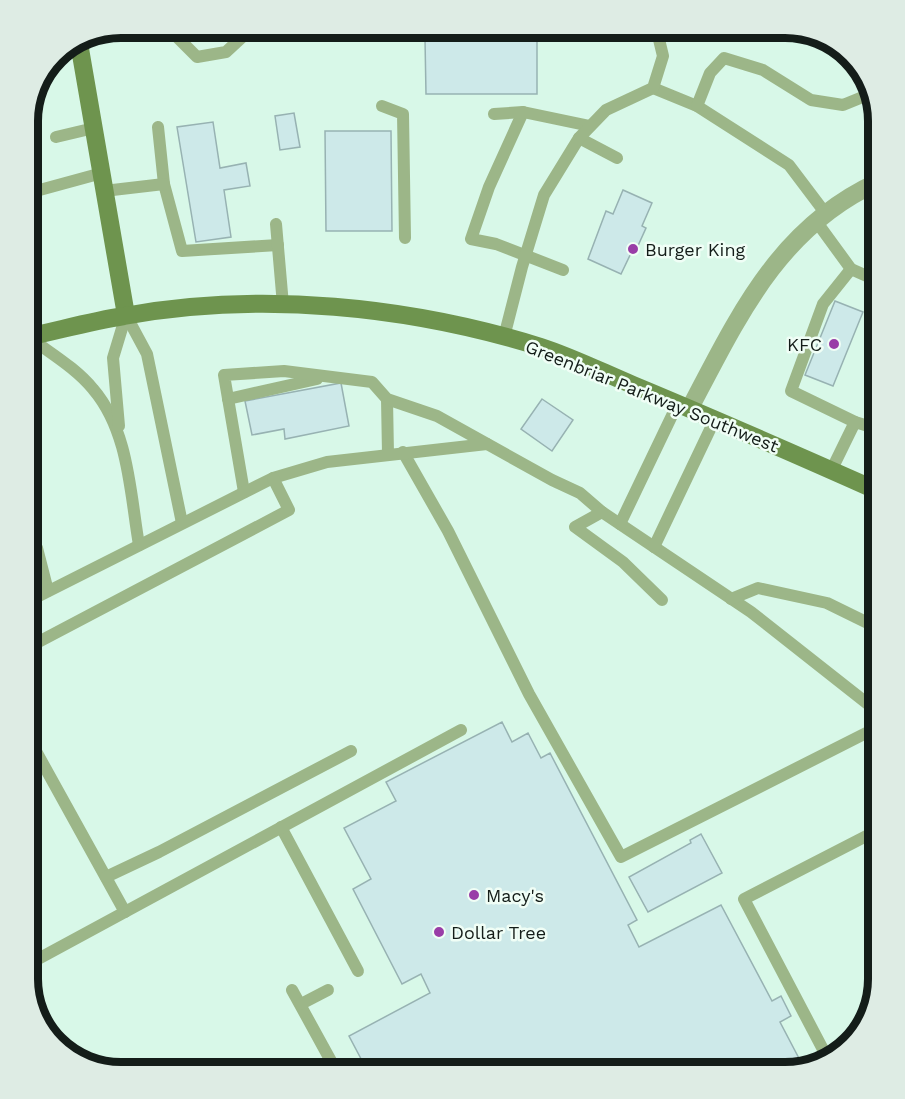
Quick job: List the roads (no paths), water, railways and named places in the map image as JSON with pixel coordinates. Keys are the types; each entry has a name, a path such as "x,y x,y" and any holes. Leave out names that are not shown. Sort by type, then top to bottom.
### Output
{"main road":[{"path":"80,49 126,315"},
{"name":"Greenbriar Parkway Southwest","path":"38,335 126,315 202,307 283,305 405,315 542,348 715,419 868,487"}],"street":[{"path":"684,406 743,306 767,271 821,218 868,186"}],"lane":[{"path":"178,38 197,57 226,52 241,38"},
{"path":"653,88 663,56 659,38"},
{"path":"697,106 710,73 724,58 764,70 812,100 843,105 864,96"},
{"path":"504,337 544,195 579,138 606,110 653,88 697,106 789,165 851,269 868,277"},
{"path":"382,105 403,114 405,238"},
{"path":"494,114 523,112 590,126"},
{"path":"523,112 489,187 471,239 496,244 563,270"},
{"path":"158,127 164,184 182,251 278,245"},
{"path":"56,137 94,128"},
{"path":"579,138 617,158"},
{"path":"38,191 103,182 164,184"},
{"path":"276,224 283,305"},
{"path":"851,269 823,304 791,390 855,422 868,426"},
{"path":"126,315 113,358 119,431 139,545"},
{"path":"126,315 147,354 182,523"},
{"path":"38,345 93,387 119,431"},
{"path":"244,492 224,375 284,371 372,382 387,399 437,416 580,493 602,512 797,646 868,704"},
{"path":"228,399 327,376"},
{"path":"387,399 388,454"},
{"path":"620,524 684,406"},
{"path":"654,547 715,419"},
{"path":"831,471 855,422"},
{"path":"38,596 273,478 327,462 487,444"},
{"path":"403,452 447,531 529,694 621,857 868,733"},
{"path":"38,642 289,510 273,478"},
{"path":"602,512 575,527 624,562 663,600"},
{"path":"38,565 48,591"},
{"path":"731,599 758,588 827,603 868,623"},
{"path":"38,959 461,730"},
{"path":"106,877 351,751"},
{"path":"38,755 125,912"},
{"path":"280,827 358,971"},
{"path":"824,1051 744,899 868,835"},
{"path":"292,990 332,1062"},
{"path":"301,1004 328,990"}],"place":[{"name":"Burger King","path":"633,249"},
{"name":"KFC","path":"834,344"},
{"name":"Macy's","path":"474,895"},
{"name":"Dollar Tree","path":"439,932"}]}
